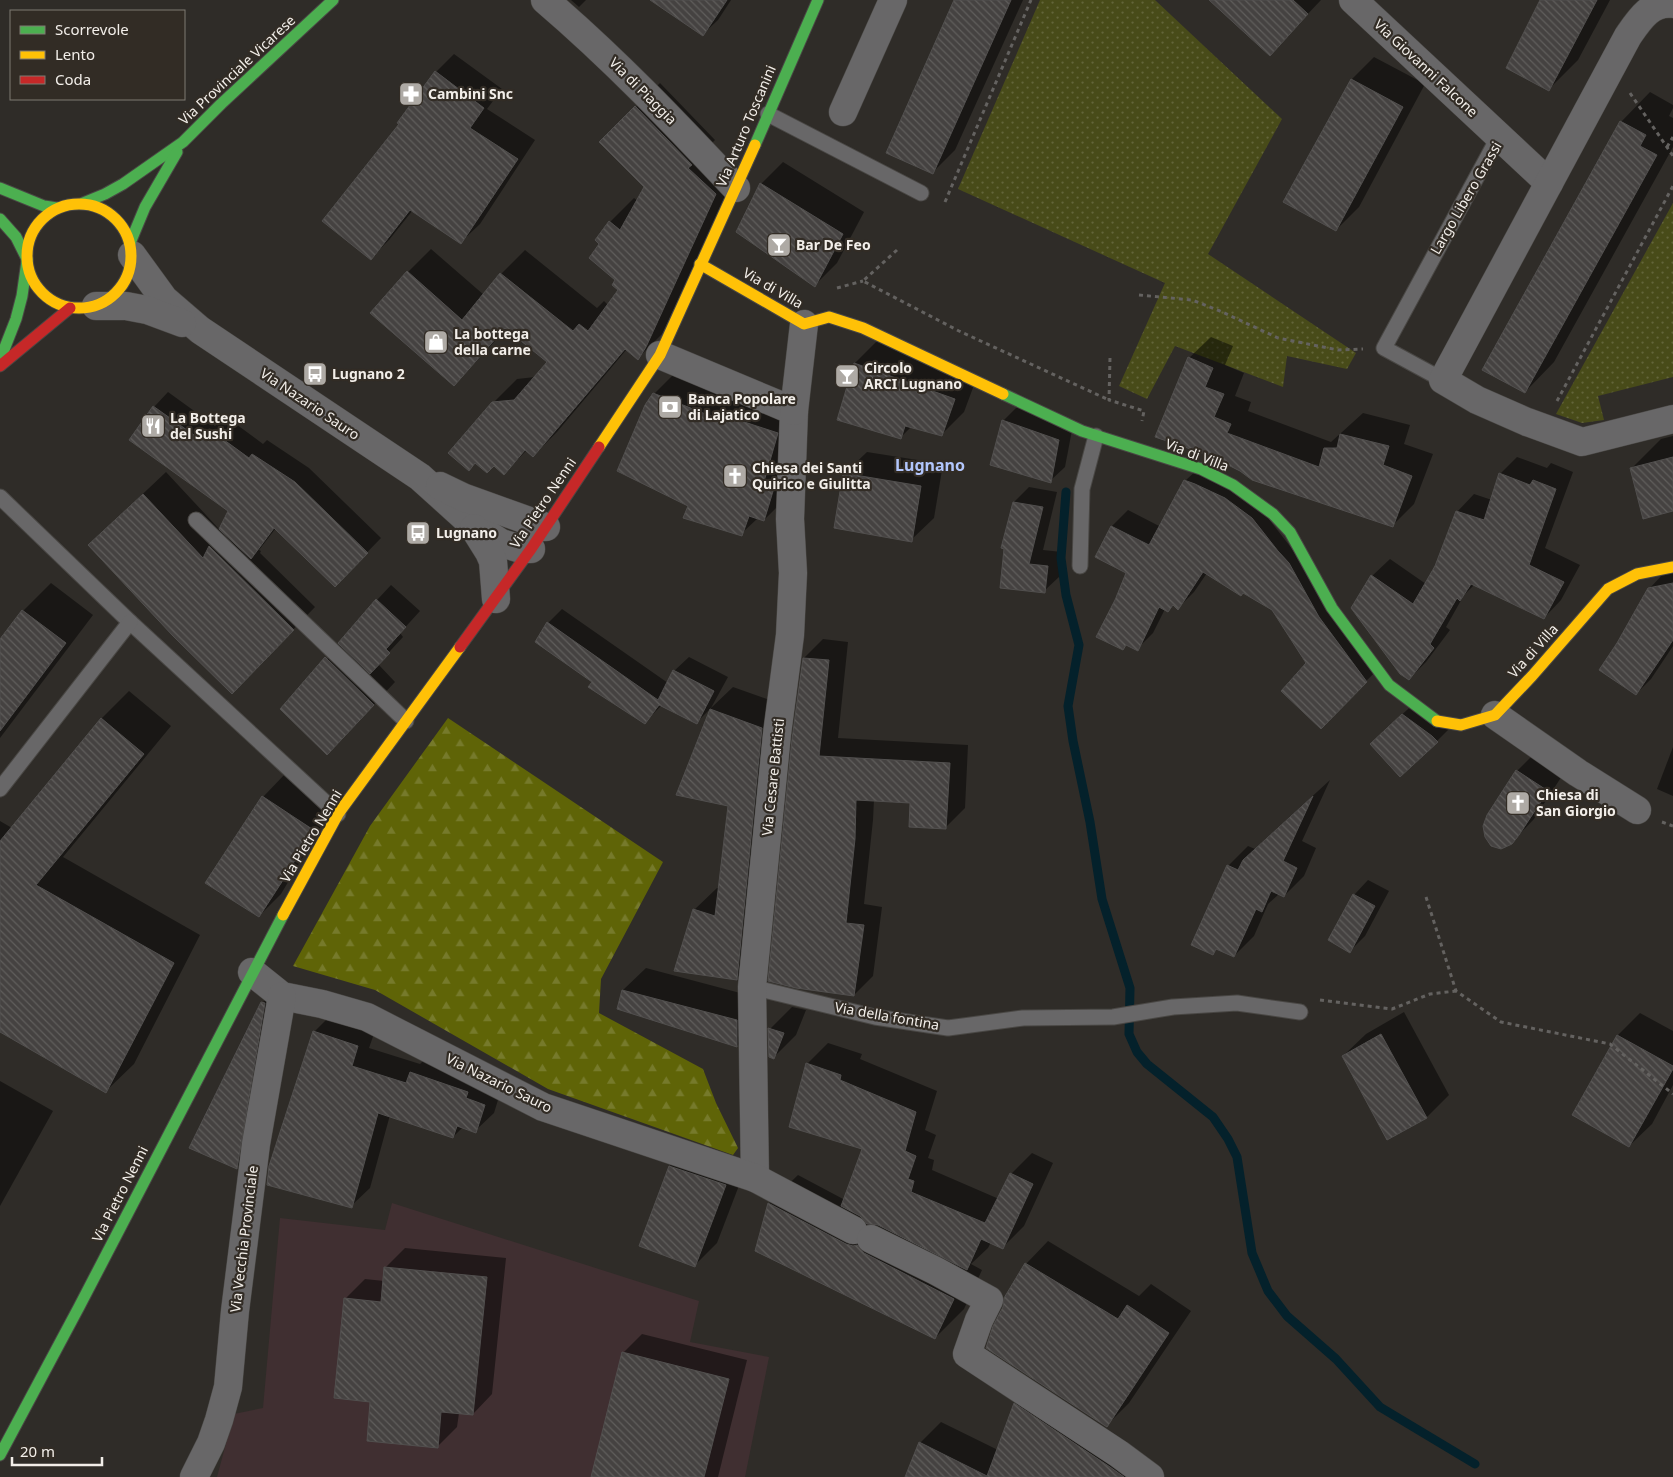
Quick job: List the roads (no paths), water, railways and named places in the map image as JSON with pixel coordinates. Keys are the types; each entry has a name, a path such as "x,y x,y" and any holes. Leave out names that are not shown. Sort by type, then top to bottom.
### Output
{"street":[{"name":"Via Provinciale Vicarese","path":"83,203 123,184 183,142 333,0"},
{"name":"Via di Piaggia","path":"545,0 584,33 643,90 736,188"},
{"name":"Via Arturo Toscanini","path":"700,264 736,188 818,0"},
{"path":"843,112 893,0"},
{"name":"Via Giovanni Falcone","path":"1353,0 1498,136"},
{"path":"1673,4 1657,5 1644,15 1628,36 1443,380 1477,400 1542,428 1582,442 1673,419"},
{"name":"Largo Libero Grassi","path":"1498,136 1549,183"},
{"name":"Via Provinciale Vicarese","path":"131,249 135,227 183,142"},
{"path":"0,188 44,206 57,208"},
{"path":"0,360 18,312 22,296 27,247 36,224 57,208 70,203 83,203 101,207 116,217 126,231 131,249 130,268 124,284 112,297 83,307 0,366"},
{"path":"0,219 16,238 27,259 30,273 36,286 58,304 83,307"},
{"name":"Via Nazario Sauro","path":"131,249 164,299 200,330 420,477 472,524 501,543 521,549 538,538 466,498 420,477"},
{"name":"Via di Villa","path":"700,264 804,324 829,317 863,328 1082,431 1201,469 1233,485 1273,514 1290,532 1332,608 1389,685 1438,722 1462,725 1495,715 1532,676 1608,589 1637,574 1673,567"},
{"name":"Via Pietro Nenni","path":"0,1455 79,1307 252,972 338,814 496,598 660,355 700,264"},
{"name":"Via Nazario Sauro","path":"83,307 126,306 148,310 200,330"},
{"name":"Via Cesare Battisti","path":"755,1178 752,987 777,734 790,635 793,573 790,519 794,411 804,324"},
{"path":"660,355 794,411"},
{"name":"Via Nazario Sauro","path":"472,524 493,561 496,598"},
{"path":"1495,715 1578,773 1637,810"},
{"name":"Via Nazario Sauro","path":"252,972 282,996 322,1004 367,1017 543,1107 755,1178"},
{"name":"Via Vecchia Provinciale","path":"194,1477 219,1420 228,1387 235,1311 256,1144 282,996"},
{"path":"755,1178 989,1300 979,1320 967,1354 1119,1454 1150,1477"}],"lane":[{"path":"768,114 921,193"},
{"name":"Largo Libero Grassi","path":"1443,380 1384,348 1498,136"},
{"path":"1080,566 1082,488 1096,436"},
{"path":"0,497 130,622 338,814"},
{"path":"196,520 406,721"},
{"path":"0,789 130,622"},
{"name":"Via della fontina","path":"752,987 874,1017 948,1028 1023,1018 1114,1017 1173,1006 1237,1003 1294,1011"}],"waterway":[{"path":"1066,492 1061,558 1066,595 1079,645 1068,706 1073,741 1090,822 1102,899 1130,988 1129,1034 1137,1052 1147,1064 1213,1117 1228,1139 1237,1157 1252,1253 1268,1291 1287,1316 1336,1359 1380,1407 1475,1464"}],"place":[{"name":"Cambini Snc","path":"411,94"},
{"name":"Bar De Feo","path":"779,245"},
{"name":"La bottega della carne","path":"436,342"},
{"name":"Lugnano 2","path":"315,374"},
{"name":"Circolo ARCI Lugnano","path":"847,376"},
{"name":"Banca Popolare di Lajatico","path":"670,407"},
{"name":"La Bottega del Sushi","path":"153,426"},
{"name":"Chiesa dei Santi Quirico e Giulitta","path":"735,476"},
{"name":"Lugnano","path":"418,533"},
{"name":"Chiesa di San Giorgio","path":"1518,803"}],"district":[{"name":"Lugnano","path":"930,465"}]}
